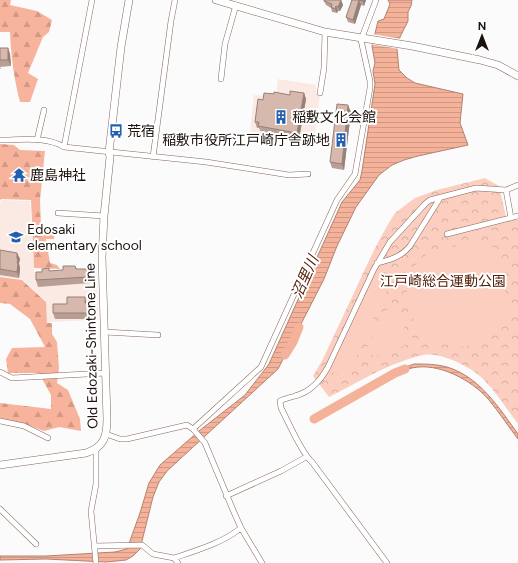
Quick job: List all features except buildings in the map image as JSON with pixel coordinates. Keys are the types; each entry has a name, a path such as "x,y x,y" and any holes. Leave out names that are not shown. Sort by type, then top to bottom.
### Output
{"street":[{"path":"64,147 92,0"},
{"name":"Old Edozaki-Shintone Line","path":"96,450 104,440 107,419 102,258 104,216 110,157 109,152 121,46 129,0"},
{"path":"152,157 175,0"},
{"path":"216,0 325,32 410,46 480,60 502,67 518,76"},
{"path":"194,430 261,367 337,200 356,174 369,97 370,80 361,42 376,0"},
{"path":"221,79 225,44 236,5"},
{"path":"320,93 324,68 325,32"},
{"path":"37,140 44,110"},
{"path":"0,140 37,140 57,143 64,147 206,162 289,175 308,174"},
{"path":"387,563 312,462 306,457 281,408 280,401 310,389 320,380 325,373 377,263 390,242 426,203 430,200 476,188 506,190 518,185"},
{"path":"506,190 511,218"},
{"path":"377,263 404,254 440,198"},
{"path":"58,213 104,216"},
{"path":"447,234 518,216"},
{"path":"105,332 158,335"},
{"path":"0,372 12,378 106,373"},
{"path":"0,422 24,426 48,438"},
{"path":"106,434 120,439 127,439 188,425 203,442 226,496 262,563"},
{"path":"0,465 76,455 96,450 96,484 91,511 96,563"},
{"path":"226,496 281,471 306,457"},
{"path":"0,509 36,544"},
{"path":"95,546 142,545 153,554 174,558 215,544 242,528"},
{"path":"174,558 178,563"}],"shaded area":[{"path":"388,0 412,0 408,12 408,21 400,37 397,49 399,70 415,83 463,94 460,123 468,145 404,160 392,165 379,175 356,207 337,246 324,279 278,369 167,471 159,482 153,497 140,549 133,556 126,560 106,562 46,559 0,560 0,556 46,556 115,552 127,549 149,483 160,465 199,431 245,395 269,364 342,202 360,180 375,84 373,71 375,63 372,46 378,21 384,19 390,4"},
{"path":"278,79 316,85 316,93 320,94 313,148 297,145 298,140 250,131 254,95 276,96"},
{"name":"Edosaki elementary school","path":"2,200 30,201 34,272 97,270 98,320 47,322 46,301 22,279 0,277 0,204"},
{"path":"414,364 447,367 469,378 488,394 518,434 518,439 489,400 473,386 454,374 443,370 422,367 412,368 395,374 395,371"}],"green space":[{"path":"0,0 11,0 10,5 37,11 52,20 49,32 43,37 28,73 38,79 30,102 20,102 13,67 10,32 0,32"},
{"path":"0,144 14,145 20,150 45,151 40,200 41,227 55,229 54,239 46,239 50,263 57,265 60,269 34,268 31,200 1,199 0,201"},
{"name":"江戸崎総合運動公園","path":"485,178 499,186 507,221 518,220 518,424 495,393 480,376 454,361 431,355 412,358 387,367 329,397 313,376 322,361 374,250 395,213 415,198 437,190"},
{"path":"480,240 494,248 510,308 503,324 491,336 477,344 462,347 446,345 431,338 419,327 410,311 407,293 410,275 418,262 427,254"},
{"path":"0,277 22,280 46,302 47,323 52,323 52,334 57,342 59,368 57,383 68,390 80,419 81,431 59,427 44,431 28,425 0,420 0,403 51,409 51,395 39,373 8,373 6,359 12,348 45,347 30,319 10,304 0,303"},
{"path":"373,279 389,286 346,378 328,370"},
{"path":"389,307 415,341 375,357 366,349"}],"pier":[{"path":"372,34 402,39 399,49 370,44"}],"waterway":[{"name":"沼里川","path":"285,355 293,342 299,327"},
{"path":"314,419 395,373 405,369"}],"place":[{"name":"稲敷文化会館","path":"281,117"},
{"name":"荒宿","path":"116,131"},
{"name":"稲敷市役所江戸崎庁舎跡地","path":"341,140"},
{"name":"鹿島神社","path":"19,175"},
{"name":"Edosaki elementary school","path":"16,237"}]}
